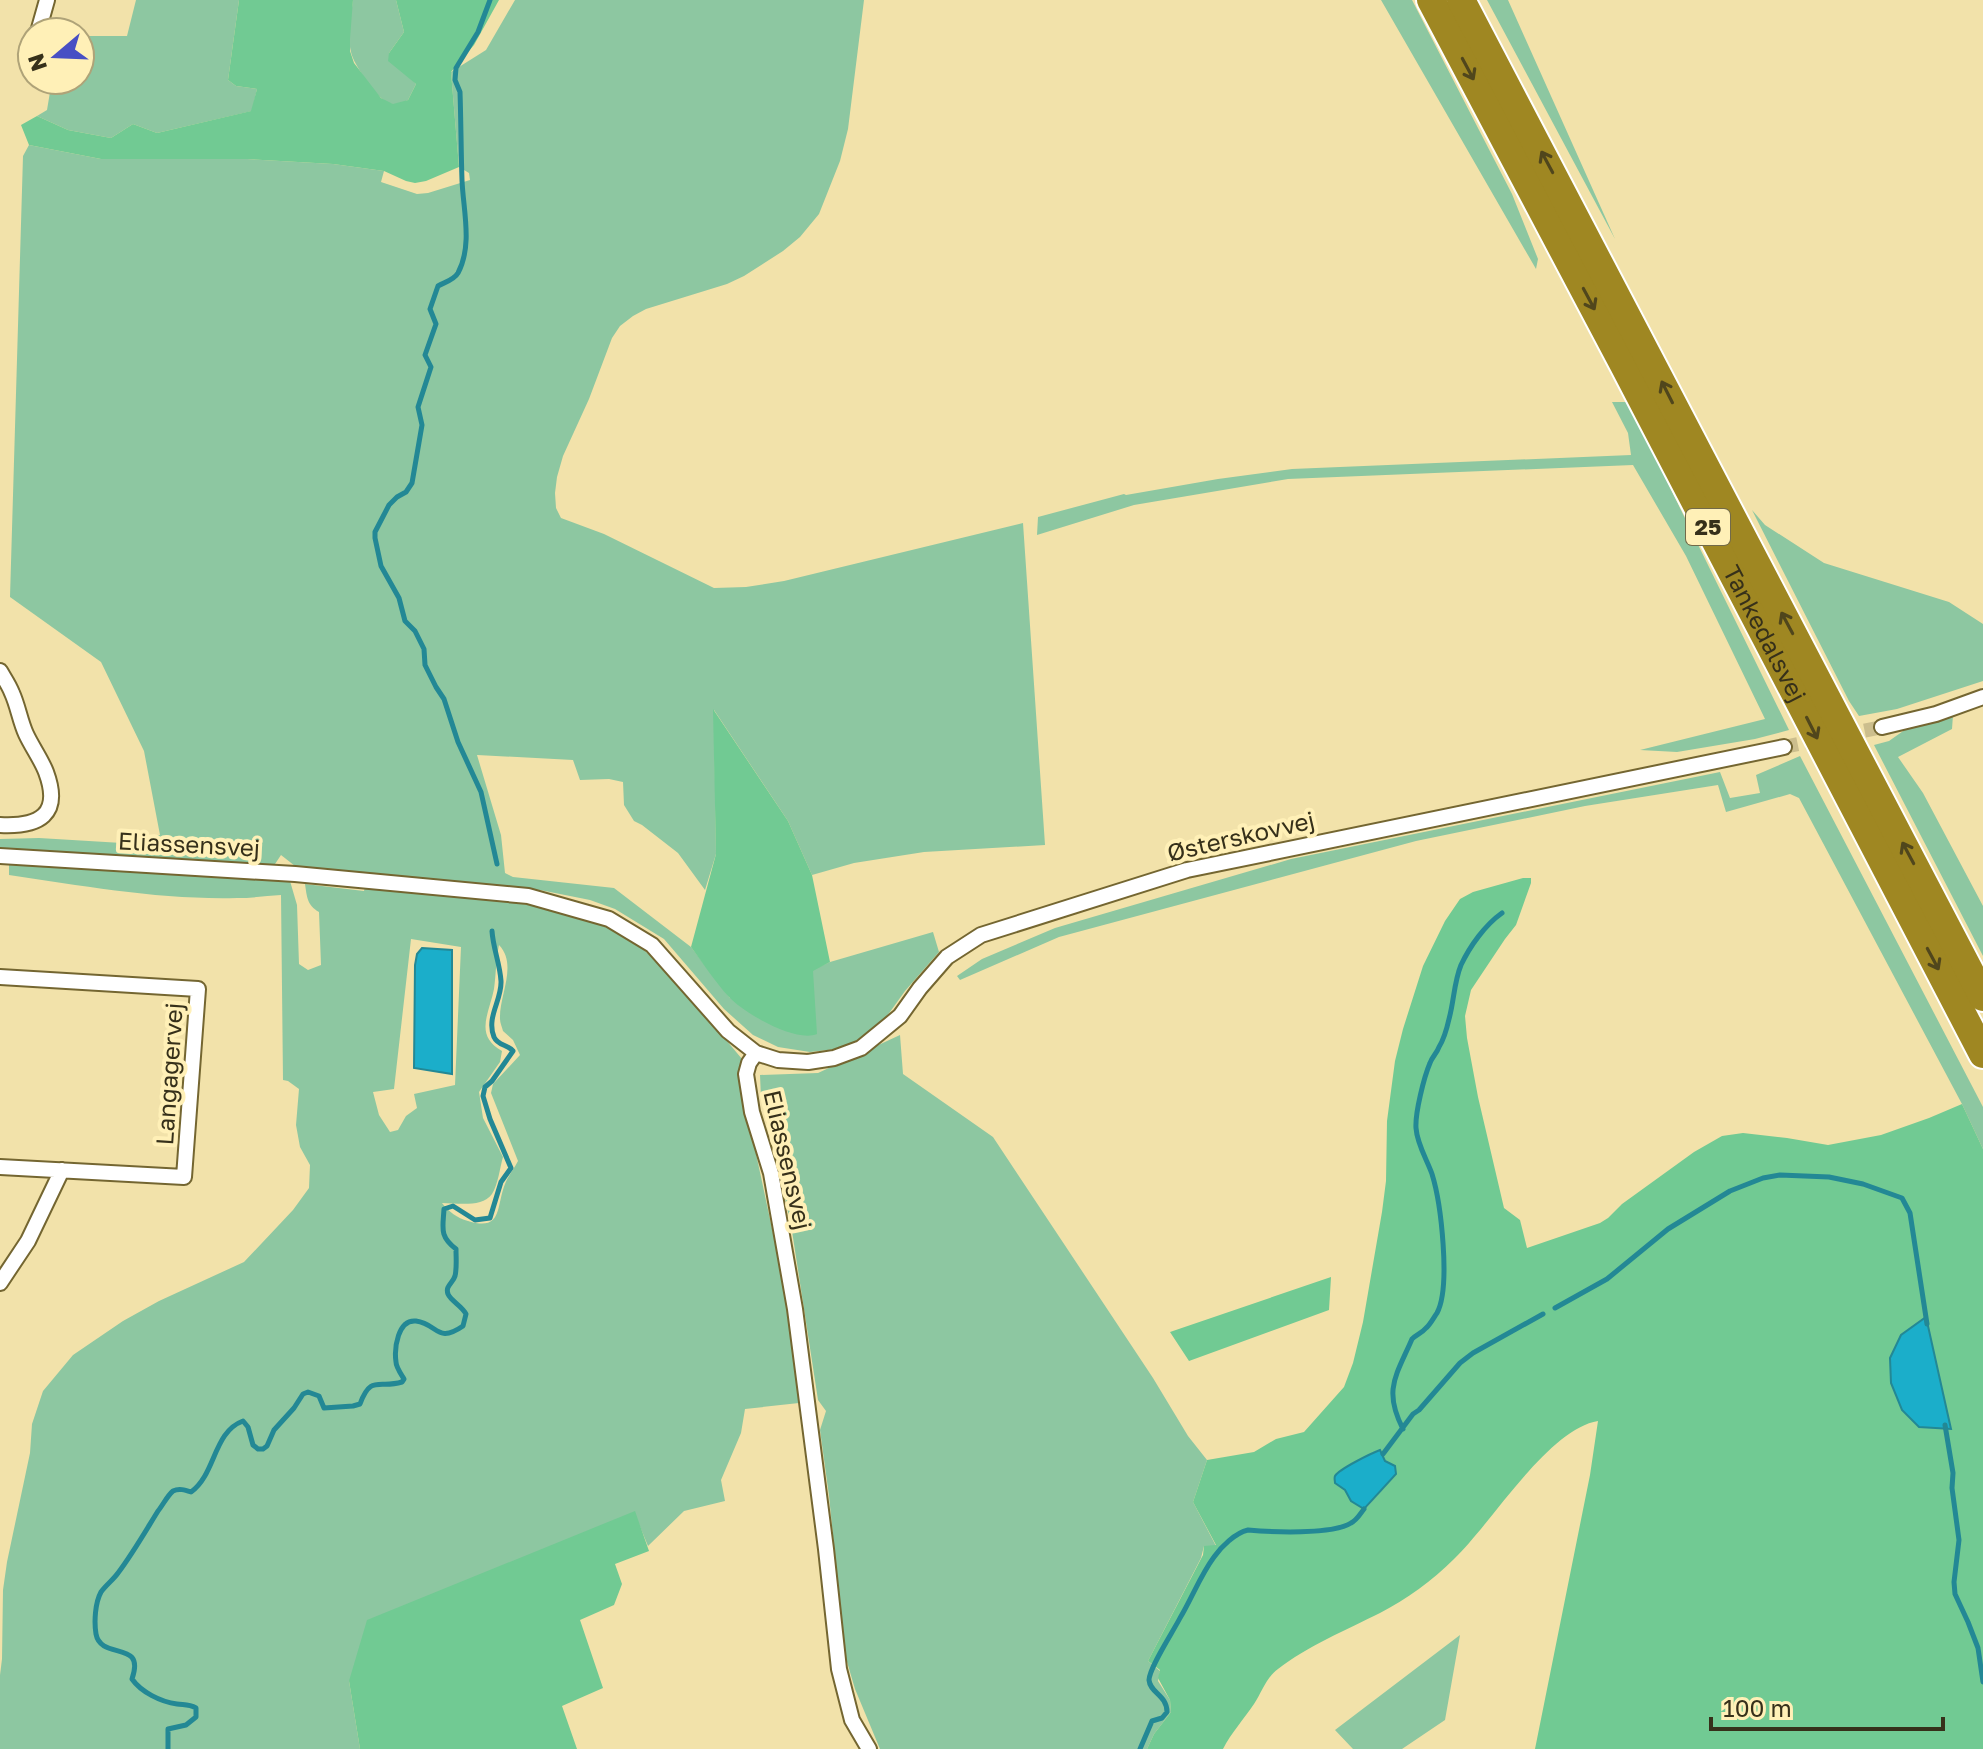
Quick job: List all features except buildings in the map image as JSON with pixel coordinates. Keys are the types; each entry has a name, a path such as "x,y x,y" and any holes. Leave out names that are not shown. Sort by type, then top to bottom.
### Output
{"highway":[{"name":"Tankedalsvej","path":"1431,0 1983,1054"},
{"name":"Tankedalsvej","path":"1461,0 1983,997"}],"street":[{"path":"0,671 12,692 25,732 46,772 52,793 46,816 23,826 0,825"},
{"path":"1882,727 1936,714 1983,697"},
{"name":"Østerskovvej","path":"756,1053 778,1060 808,1062 834,1058 861,1048 900,1016 947,957 981,935 1187,870 1784,747"},
{"name":"Eliassensvej","path":"0,856 295,874 528,896 609,919 652,945 728,1031 756,1053 746,1074 752,1112 771,1173 795,1309 839,1669 852,1720 869,1749"},
{"name":"Langagervej","path":"0,977 198,989 184,1177 0,1167"},
{"path":"0,1283 28,1241 62,1170"}],"green space":[{"path":"136,0 239,0 228,80 236,86 257,89 252,111 157,133 133,124 111,138 68,130 37,116 47,110 49,96 96,96 96,36 127,36"},
{"path":"239,0 353,0 350,51 354,63 381,98 393,104 408,100 416,84 388,61 389,53 404,32 396,0 499,0 474,45 451,72 459,167 415,183 384,171 333,164 247,159 101,159 29,145 21,125 37,116 68,130 111,138 133,124 157,133 251,111 257,89 236,86 228,80"},
{"path":"353,0 396,0 404,32 389,53 416,84 408,100 394,104 384,100 356,65 349,40"},
{"path":"515,0 864,0 848,129 840,161 819,214 800,237 744,276 646,309 620,326 612,338 563,456 557,477 556,508 561,518 604,534 714,588 784,581 1023,523 1045,845 924,852 854,863 812,875 788,821 714,710 716,854 705,890 678,853 634,821 624,805 623,782 580,780 573,760 477,755 501,835 505,873 513,877 614,888 691,947 730,998 830,962 933,932 939,952 882,1023 845,1048 810,1052 778,1047 753,1035 724,1009 664,939 615,909 590,900 540,890 486,886 490,900 547,907 626,934 671,974 742,1059 740,1079 785,1289 799,1403 745,1409 741,1433 721,1480 725,1501 684,1511 648,1546 634,1512 349,1681 360,1749 0,1749 3,1590 30,1453 32,1424 43,1391 73,1355 123,1321 244,1262 293,1210 309,1188 310,1165 300,1147 296,1125 299,1089 283,1080 281,895 208,898 123,891 9,875 9,865 290,881 297,905 299,964 308,970 321,965 319,912 307,897 305,884 364,891 368,873 295,866 281,855 275,864 267,866 0,850 0,839 122,843 160,835 144,751 101,662 10,597 23,156 29,145 101,159 247,159 333,164 384,171 381,182 417,194 428,193 470,180 469,173 459,167 451,72 486,50","holes":["411,939 461,947 455,1085 414,1094 417,1108 406,1116 398,1130 390,1132 379,1115 373,1092 394,1089","499,945 507,962 500,1022 520,1055 493,1084 491,1093 518,1161 505,1184 493,1220 479,1223 457,1216 442,1203 469,1204 488,1198 496,1186 503,1157 483,1118 479,1092 500,1062 502,1051 493,1045 486,1031"]},
{"path":"1381,0 1412,0 1512,194 1538,259 1536,269"},
{"path":"1487,0 1508,0 1615,239"},
{"path":"1612,402 1628,402 1789,730 1677,752 1640,750 1765,719 1686,556 1633,465 1288,479 1134,505 1037,535 1038,517 1124,494 1292,469 1631,455 1628,433"},
{"path":"1752,510 1765,525 1824,563 1949,602 1983,624 1983,681 1897,709 1859,716"},
{"path":"713,709 788,821 812,875 830,962 813,971 817,1034 808,1036 783,1030 746,1011 724,991 691,947 716,854"},
{"path":"1953,715 1952,729 1898,757 1923,793 1983,906 1983,956 1874,745 1889,741 1906,729"},
{"path":"1800,756 1983,1107 1983,1149 1799,798 1790,794 1726,812 1718,785 1585,806 1416,841 1059,937 960,980 957,976 982,959 1055,928 1291,859 1720,772 1730,798 1760,793 1756,775"},
{"path":"1531,878 1516,925 1471,990 1465,1016 1478,1097 1504,1208 1520,1220 1527,1248 1600,1223 1694,1152 1722,1136 1743,1133 1828,1145 1881,1135 1962,1104 1983,1149 1983,1749 1535,1749 1598,1421 1579,1428 1540,1459 1469,1543 1428,1582 1390,1608 1301,1653 1274,1673 1223,1749 1147,1749 1171,1712 1170,1700 1158,1678 1160,1670 1148,1661 1203,1555 1204,1546 1216,1545 1193,1502 1207,1460 1254,1452 1276,1439 1304,1432 1344,1387 1363,1322 1382,1212 1387,1121 1403,1029 1423,966 1445,921 1460,899 1473,892","holes":["1376,1451 1383,1454 1396,1474 1367,1507 1351,1501 1345,1490 1362,1460"]},
{"path":"900,1035 903,1074 993,1137 1188,1436 1207,1460 1193,1502 1216,1546 1204,1546 1201,1558 1148,1661 1160,1671 1158,1681 1170,1700 1171,1712 1147,1749 880,1749 855,1689 845,1655 820,1430 826,1411 818,1400 792,1231 761,1098 760,1075 818,1073"},
{"path":"1331,1277 1329,1310 1189,1361 1170,1332"},
{"path":"635,1511 649,1551 615,1564 622,1584 614,1605 580,1620 603,1688 562,1706 577,1749 360,1749 349,1681 367,1620"},
{"path":"1460,1635 1445,1720 1402,1749 1353,1749 1335,1730"}],"water":[{"path":"422,948 452,950 452,1074 414,1068 415,965"},
{"path":"1926,1317 1951,1429 1919,1427 1902,1410 1891,1383 1890,1358 1901,1335"},
{"path":"1380,1450 1385,1461 1395,1466 1396,1474 1364,1509 1351,1501 1345,1490 1335,1483 1335,1477 1349,1465"}],"waterway":[{"path":"490,0 478,32 456,68 455,80 460,92 466,227 463,262 452,279 438,286 430,309 436,324 425,355 431,367 418,407 422,425 412,483 389,505 375,538 381,566 399,598 405,621 415,631 424,649 425,665 444,699 458,742 481,792 497,864"},
{"path":"1403,1429 1394,1404 1394,1383 1412,1339 1427,1327 1437,1313 1444,1265 1439,1204 1417,1134 1418,1105 1428,1069 1446,1030 1461,965 1478,936 1502,913"},
{"path":"168,1749 168,1729 186,1725 196,1717 196,1708 164,1701 136,1684 132,1679 133,1659 128,1654 106,1647 96,1634 99,1596 116,1576 171,1493 180,1489 191,1492 199,1484 233,1426 243,1421 253,1445 263,1449 303,1394 308,1392 319,1396 324,1408 353,1406 360,1404 368,1389 376,1384 402,1382 404,1379 396,1364 396,1349 398,1336 405,1325 416,1321 443,1333 463,1326 466,1314 447,1291 455,1276 456,1249 444,1236 444,1209 453,1206 475,1220 490,1218 501,1182 511,1168 483,1096 485,1087 513,1051 500,1044 492,1030 501,981 492,931"},
{"path":"1555,1308 1607,1279 1668,1229 1730,1191 1780,1175 1829,1177 1863,1184 1902,1198 1910,1213 1927,1324"},
{"path":"1383,1454 1413,1414 1460,1363 1543,1314"},
{"path":"1945,1425 1959,1540 1955,1594 1978,1648 1983,1682"},
{"path":"1140,1749 1152,1721 1162,1718 1167,1712 1164,1702 1150,1684 1150,1674 1204,1572 1220,1549 1233,1537 1248,1530 1301,1532 1342,1527 1355,1520 1364,1509"}],"tunnel":[{"path":"1844,735 1882,727"},
{"path":"1784,747 1823,739"}]}
